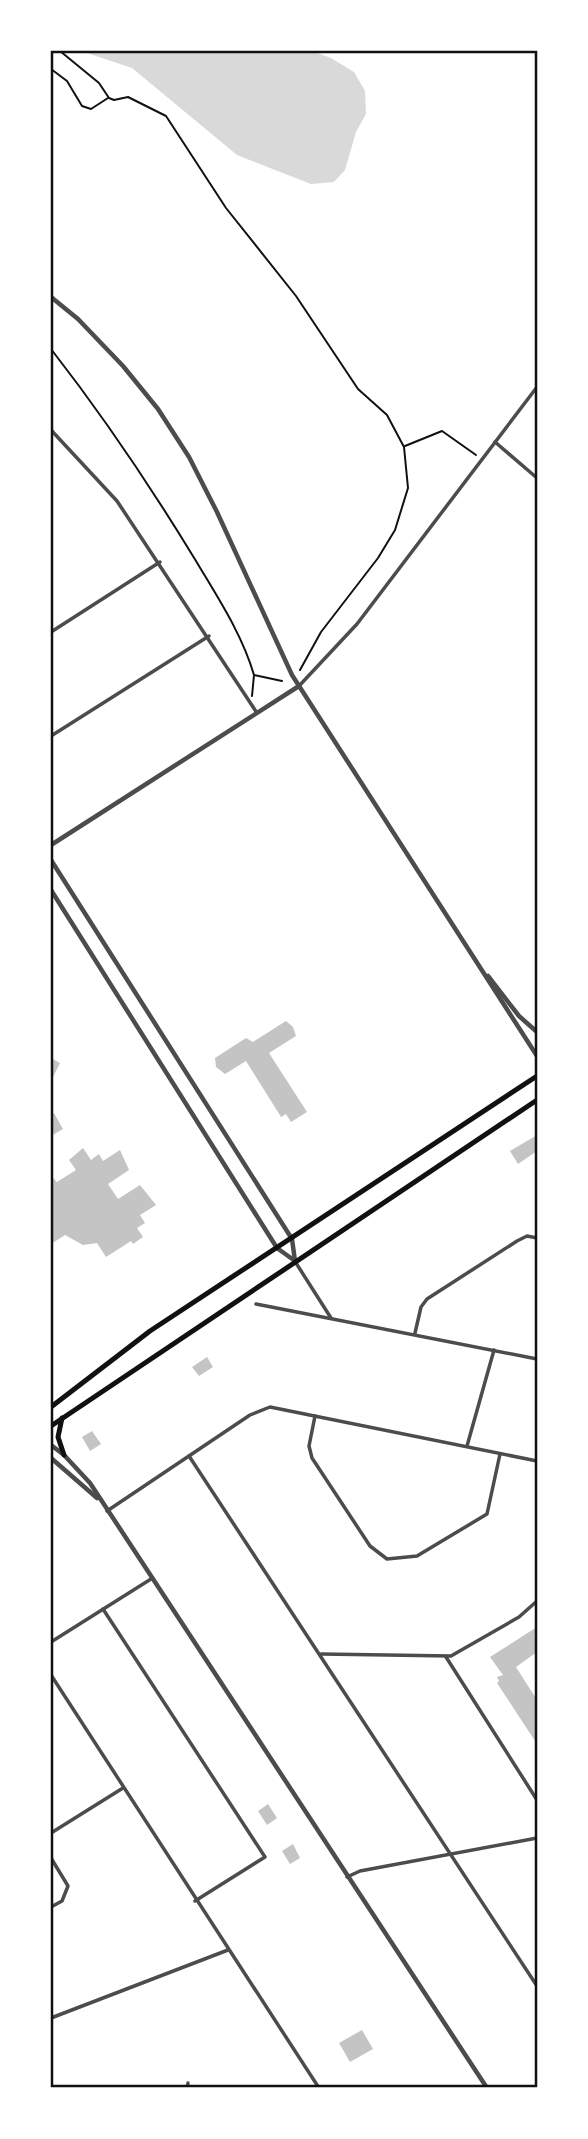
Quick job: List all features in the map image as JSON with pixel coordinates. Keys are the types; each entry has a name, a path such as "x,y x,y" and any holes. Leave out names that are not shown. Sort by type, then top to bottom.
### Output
{"main road":[{"path":"51,1407 129,1346 537,1076"},
{"path":"51,1426 62,1416 537,1100"},
{"path":"62,1416 58,1437 64,1455"}],"street":[{"path":"51,297 78,319 123,366 158,409 183,448 217,512 299,686 487,976 518,1031 537,1056"},
{"path":"51,845 299,686 357,624 537,387"},
{"path":"51,430 104,485 160,562 257,713"},
{"path":"495,442 537,478"},
{"path":"51,632 160,562"},
{"path":"51,736 209,636"},
{"path":"51,860 292,1239 295,1261"},
{"path":"51,890 277,1248 295,1261 331,1319"},
{"path":"487,976 495,982 519,1016 537,1032"},
{"path":"415,1333 421,1307 427,1298 517,1241 527,1236 537,1238"},
{"path":"256,1304 537,1359"},
{"path":"466,1446 494,1350"},
{"path":"107,1511 263,1409 280,1408 537,1461"},
{"path":"315,1416 309,1446 312,1458 370,1546 387,1559 417,1556 487,1514 500,1454"},
{"path":"51,1445 81,1472 487,2088"},
{"path":"189,1456 537,1986"},
{"path":"51,1458 100,1501"},
{"path":"51,1642 151,1579"},
{"path":"320,1654 457,1654 519,1617 537,1601"},
{"path":"103,1609 265,1857 195,1900"},
{"path":"446,1656 537,1800"},
{"path":"51,1675 319,2088"},
{"path":"51,1833 123,1788"},
{"path":"347,1877 359,1871 537,1839"},
{"path":"51,1858 68,1886 62,1901 51,1907"},
{"path":"51,2018 228,1950"}],"path":[{"path":"60,51 99,83 109,98 114,100 128,97 166,116 226,208 259,245 358,389 387,415 404,447 408,488 395,530 379,558 321,632 300,670"},
{"path":"51,69 67,81 82,106 90,109 109,98"},
{"path":"51,349 108,423 161,503 241,638 254,676 250,700"},
{"path":"404,447 436,433 447,432 482,460"},
{"path":"254,676 282,681"}],"shaded area":[{"path":"81,51 312,51 331,58 354,72 365,91 366,114 356,132 345,170 334,182 311,184 237,155 132,68"}],"building":[{"path":"286,1021 293,1027 296,1036 269,1053 307,1112 291,1122 286,1114 281,1117 246,1061 225,1074 216,1067 215,1058 246,1038 253,1042"},
{"path":"51,1058 60,1063 51,1081"},
{"path":"54,1113 63,1129 51,1136 51,1115"},
{"path":"537,1135 537,1151 518,1164 510,1151"},
{"path":"83,1148 91,1160 99,1154 103,1161 120,1150 129,1170 108,1184 118,1199 140,1185 156,1205 140,1215 145,1223 137,1228 143,1237 133,1244 131,1241 106,1257 97,1243 83,1245 65,1235 51,1244 51,1176 57,1182 76,1170 69,1160"},
{"path":"207,1357 213,1367 199,1376 192,1367"},
{"path":"92,1431 101,1444 90,1451 82,1437"},
{"path":"537,1627 537,1652 516,1667 537,1700 537,1744 497,1683 497,1677 503,1675 490,1657"},
{"path":"268,1804 277,1818 267,1825 258,1811"},
{"path":"293,1844 300,1858 290,1864 282,1851"},
{"path":"362,2030 373,2049 350,2062 339,2043"}]}
